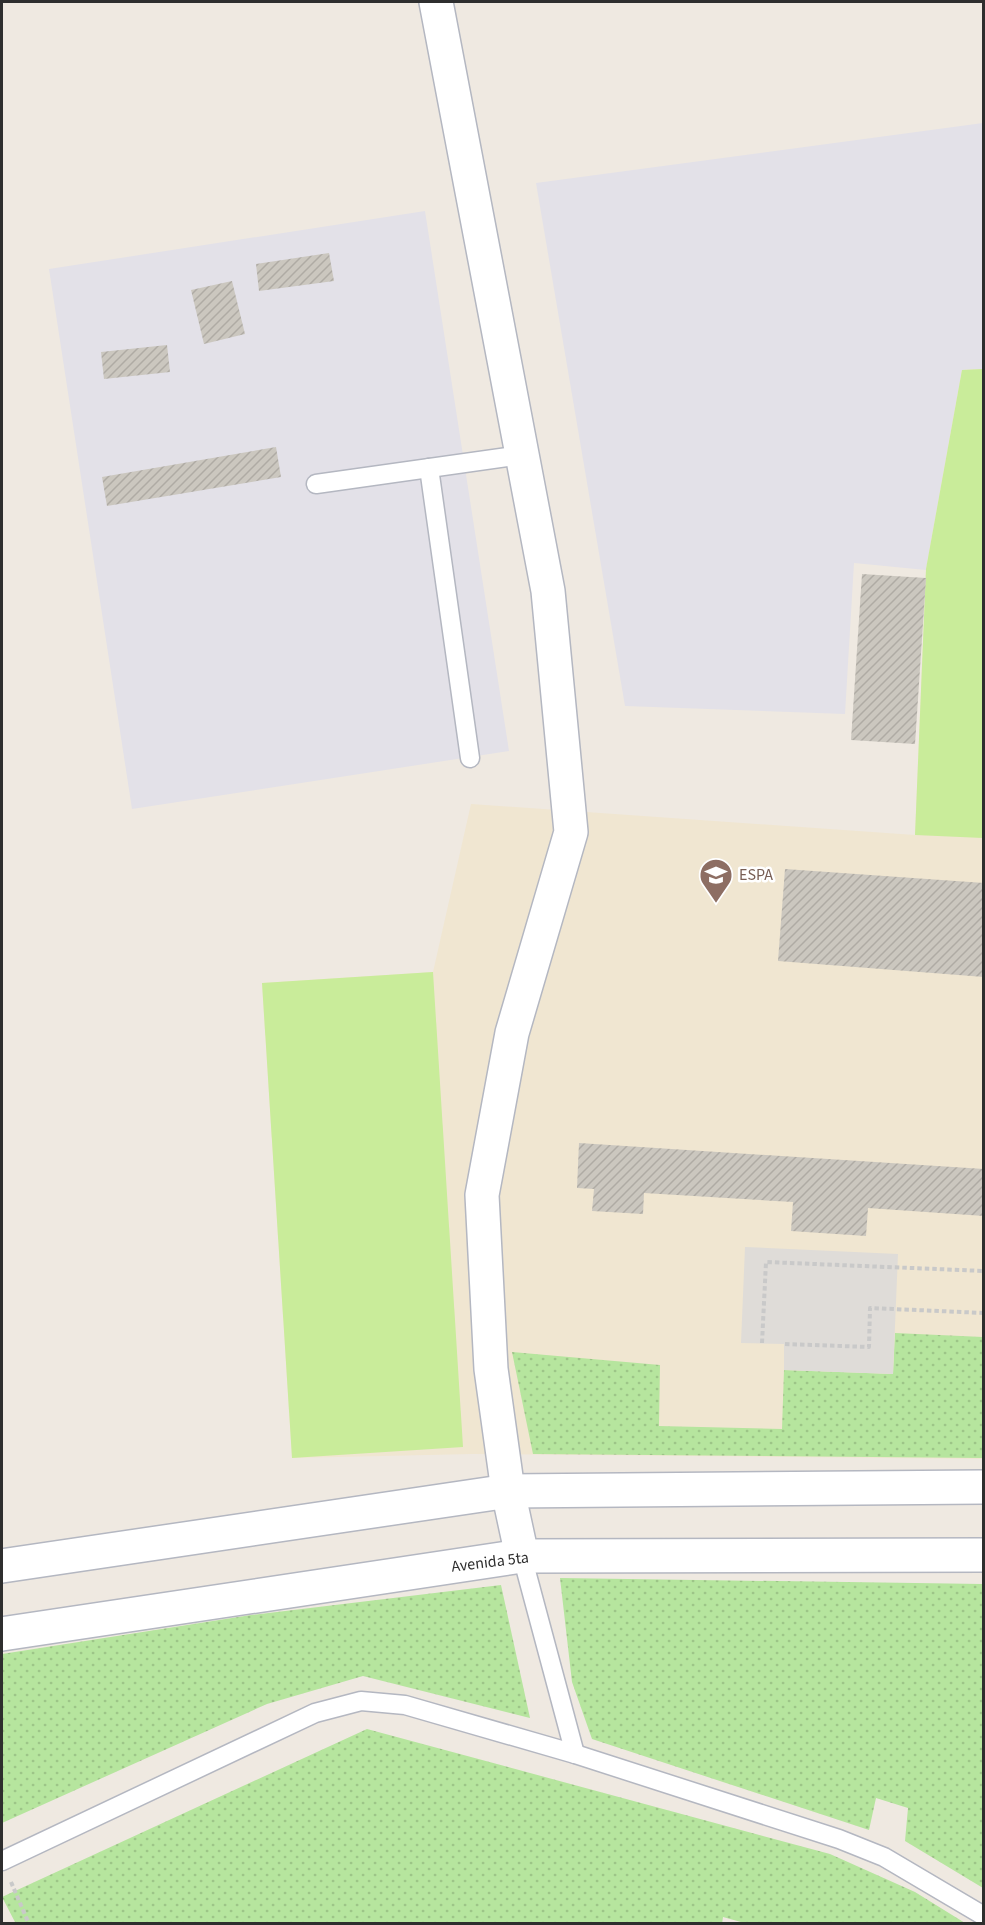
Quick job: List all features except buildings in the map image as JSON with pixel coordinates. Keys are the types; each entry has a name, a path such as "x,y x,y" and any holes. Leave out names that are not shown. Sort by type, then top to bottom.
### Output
{"street":[{"path":"436,2 548,591 571,832 512,1033 482,1195 491,1369 508,1491 522,1556"},
{"path":"2,1566 508,1491 984,1487"},
{"name":"Avenida 5ta","path":"2,1634 522,1556 984,1555"}],"lane":[{"path":"316,484 522,455"},
{"path":"429,468 470,758"},
{"path":"522,1556 575,1754"},
{"path":"4,1867 315,1713 361,1701 405,1705 575,1754 875,1853 921,1877 984,1916"}],"path":[{"path":"762,1343 766,1262 984,1271"},
{"path":"784,1344 869,1347 870,1308 984,1313"},
{"path":"4,1867 29,1923"}],"shaded area":[{"path":"983,123 983,369 962,370 926,570 854,563 845,714 625,706 536,183"},
{"path":"425,211 509,751 132,809 49,269"},
{"name":"ESPA","path":"983,369 983,1459 473,1454 292,1458 262,983 433,972 471,804 915,835 926,569 962,370"},
{"path":"745,1247 898,1254 893,1374 784,1370 784,1344 741,1343"}],"green space":[{"path":"983,369 983,838 915,835 926,569 962,370"},
{"path":"433,972 463,1447 292,1458 262,983"},
{"path":"895,1333 983,1337 983,1458 533,1454 512,1352 660,1365 659,1426 782,1429 784,1370 893,1374"},
{"path":"560,1578 983,1584 983,1888 905,1841 908,1808 876,1798 869,1830 592,1739 572,1682"},
{"path":"501,1585 530,1718 363,1676 267,1704 2,1823 2,1654 251,1615"},
{"path":"367,1729 830,1854 915,1892 965,1923 748,1924 723,1917 722,1924 16,1924 2,1897"}],"place":[{"name":"ESPA","path":"716,904"}]}
